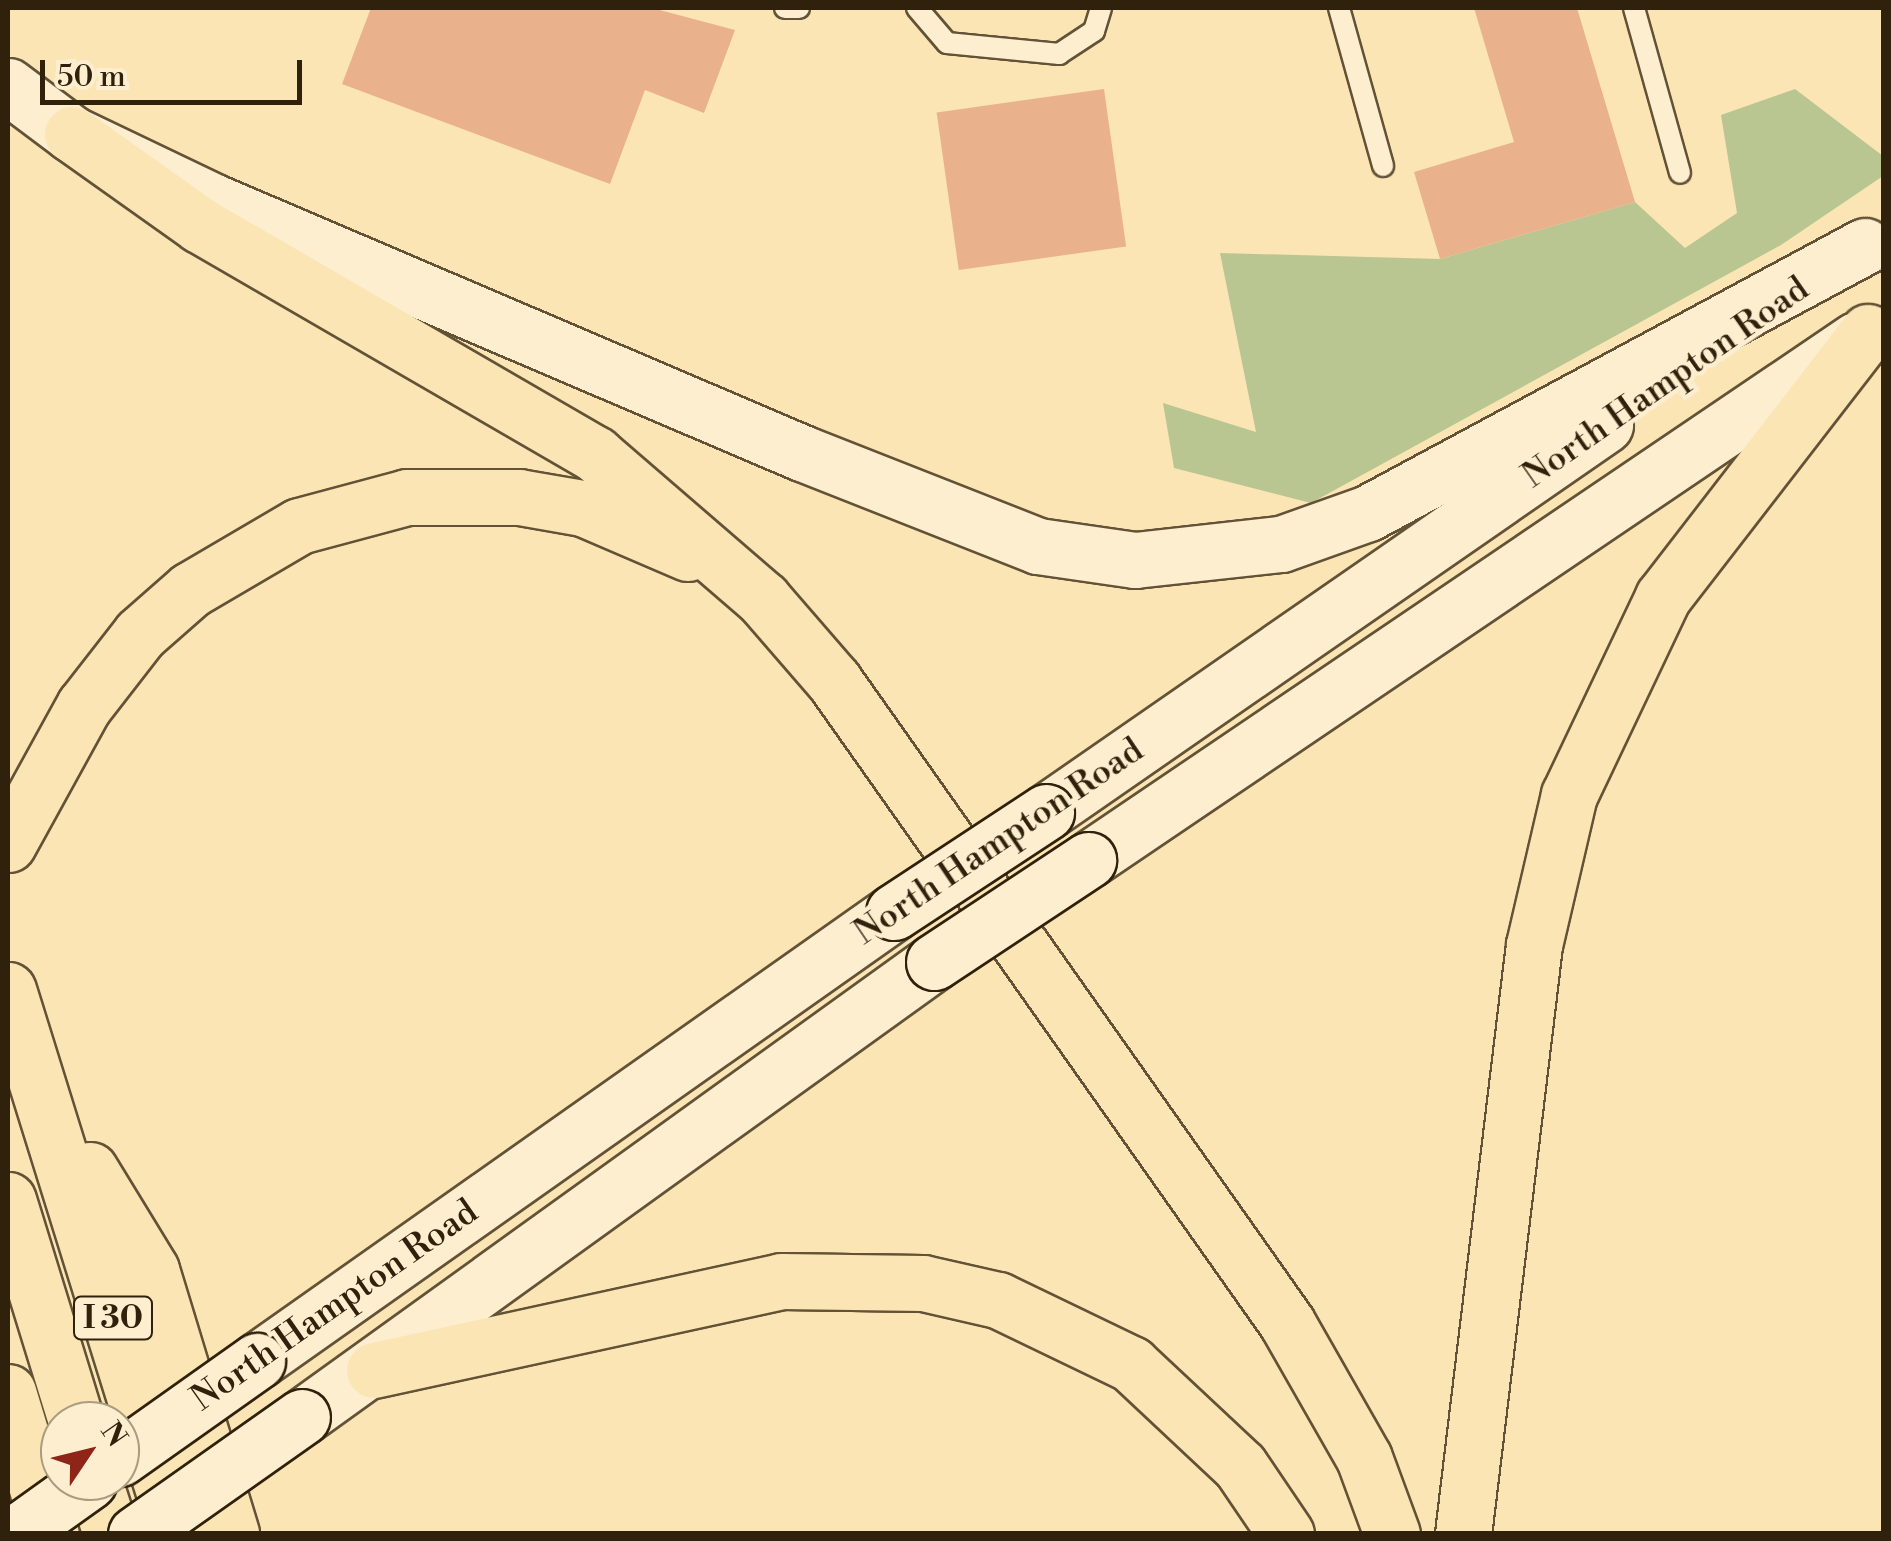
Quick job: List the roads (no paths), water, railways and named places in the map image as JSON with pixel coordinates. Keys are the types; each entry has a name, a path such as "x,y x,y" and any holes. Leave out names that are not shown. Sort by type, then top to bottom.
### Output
{"highway":[{"path":"72,134 200,225 595,454 720,561 834,681 1287,1322 1364,1458 1392,1534"},
{"path":"1463,1534 1534,944 1569,796 1663,598 1876,326"},
{"path":"8,844 63,741 108,671 190,590 246,552 352,506 457,493 519,497 582,508 720,561"},
{"name":"I 30","path":"8,990 50,1103 177,1534"},
{"path":"50,1103 151,1270 231,1534"},
{"path":"8,1200 70,1401"},
{"path":"374,1370 781,1281 923,1283 998,1300 1130,1364 1240,1466 1286,1534"},
{"path":"8,1392 51,1534"},
{"path":"98,1501 110,1534"}],"main road":[{"path":"8,86 72,134 911,498 1038,546 1135,560 1282,544 1368,513 1874,240"},
{"name":"North Hampton Road","path":"140,1444 894,912 1046,812 1874,240"},
{"name":"North Hampton Road","path":"136,1534 374,1370 934,962 1876,326"},
{"path":"15,1534 62,1501"}],"lane":[{"path":"784,8 799,8"},
{"path":"917,8 947,43 1059,54 1094,31 1101,8"},
{"path":"1339,8 1383,166"},
{"path":"1634,8 1680,173"}]}
